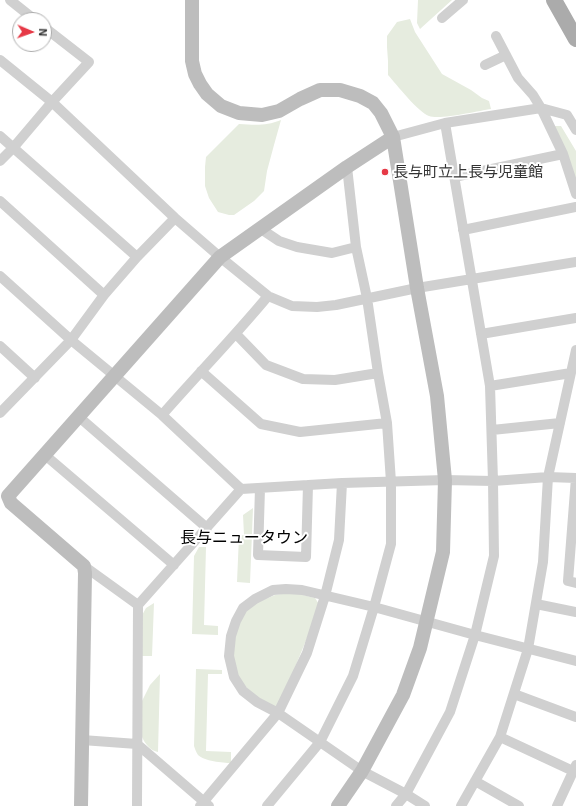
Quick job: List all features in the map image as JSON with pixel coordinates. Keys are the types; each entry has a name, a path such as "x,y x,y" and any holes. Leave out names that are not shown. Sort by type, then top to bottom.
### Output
{"main road":[{"path":"554,0 576,39"}],"street":[{"path":"10,0 25,12"},
{"path":"192,0 192,61 195,74 207,94 221,106 239,113 262,115 279,111 320,90 340,90 360,96 373,103 382,113 393,136 417,288 437,396 445,480 443,552 420,648 403,695 362,771 338,806"},
{"path":"442,18 463,0"},
{"path":"0,161 52,102 90,62 52,33"},
{"path":"496,36 518,78 533,95 541,108 563,154 576,194"},
{"path":"485,65 506,55"},
{"path":"0,60 52,102 220,257 268,296 292,306 317,307 336,305 417,288 576,262"},
{"path":"138,605 84,566 3,497 45,455 220,257 393,136 445,123 541,108 567,115 576,130"},
{"path":"396,806 406,794 450,712 475,636 494,556 490,386 445,123"},
{"path":"0,136 137,257"},
{"path":"454,177 563,154"},
{"path":"267,806 320,742 354,676 391,544 392,482 387,423 367,298 356,248 347,167"},
{"path":"0,201 104,295"},
{"path":"463,230 576,207"},
{"path":"0,413 71,340 104,295 137,257 176,218"},
{"path":"261,228 279,241 297,247 332,253 356,248"},
{"path":"0,276 71,340 162,415 241,489"},
{"path":"162,415 236,334 268,296"},
{"path":"481,334 576,318"},
{"path":"236,334 266,365 303,379 335,380 378,373"},
{"path":"0,346 35,378"},
{"path":"461,806 500,737 528,649 543,562 548,477 576,350"},
{"path":"201,371 261,424 300,432 387,423"},
{"path":"490,386 571,372"},
{"path":"79,417 207,528"},
{"path":"492,430 560,423"},
{"path":"45,455 174,565"},
{"path":"137,806 138,605 241,489 342,483 445,480 493,481 548,477 576,478 568,581 576,582"},
{"path":"82,740 137,744 204,805 278,713 307,653 325,596 339,540 342,483"},
{"path":"260,488 258,555 306,557 308,485"},
{"path":"81,806 84,566"},
{"path":"425,806 406,794 362,771 278,713 257,702 243,690 234,677 228,656 231,636 236,621 243,608 255,599 272,590 302,590 374,607 475,636 576,661"},
{"path":"536,604 576,612"},
{"path":"514,694 576,717"},
{"path":"500,737 575,768 557,806"},
{"path":"475,781 519,806"}],"shaded area":[{"path":"418,0 452,0 420,29 417,23"},
{"path":"410,19 415,32 442,74 489,101 491,109 450,116 434,117 424,114 408,98 388,75 387,36 397,22"},
{"path":"281,120 267,171 264,191 254,201 234,215 218,212 209,198 205,186 206,157 239,124 256,125"},
{"path":"553,126 561,126 576,151 576,182"},
{"path":"253,508 250,583 237,582 239,536 244,535 243,515"},
{"path":"199,547 206,547 204,625 218,626 218,635 192,634 194,556"},
{"path":"288,593 315,598 319,604 291,677 276,707 252,694 234,669 233,636 246,611 254,604 275,595"},
{"path":"154,603 152,656 140,656 141,617 146,608"},
{"path":"196,669 222,670 222,674 208,674 206,751 231,752 231,763 205,759 198,755 195,749"},
{"path":"160,674 158,752 148,747 142,737 142,701 150,685"}],"place":[{"name":"長与町立上長与児童館","path":"385,172"}],"district":[{"name":"長与ニュータウン","path":"244,538"}]}
